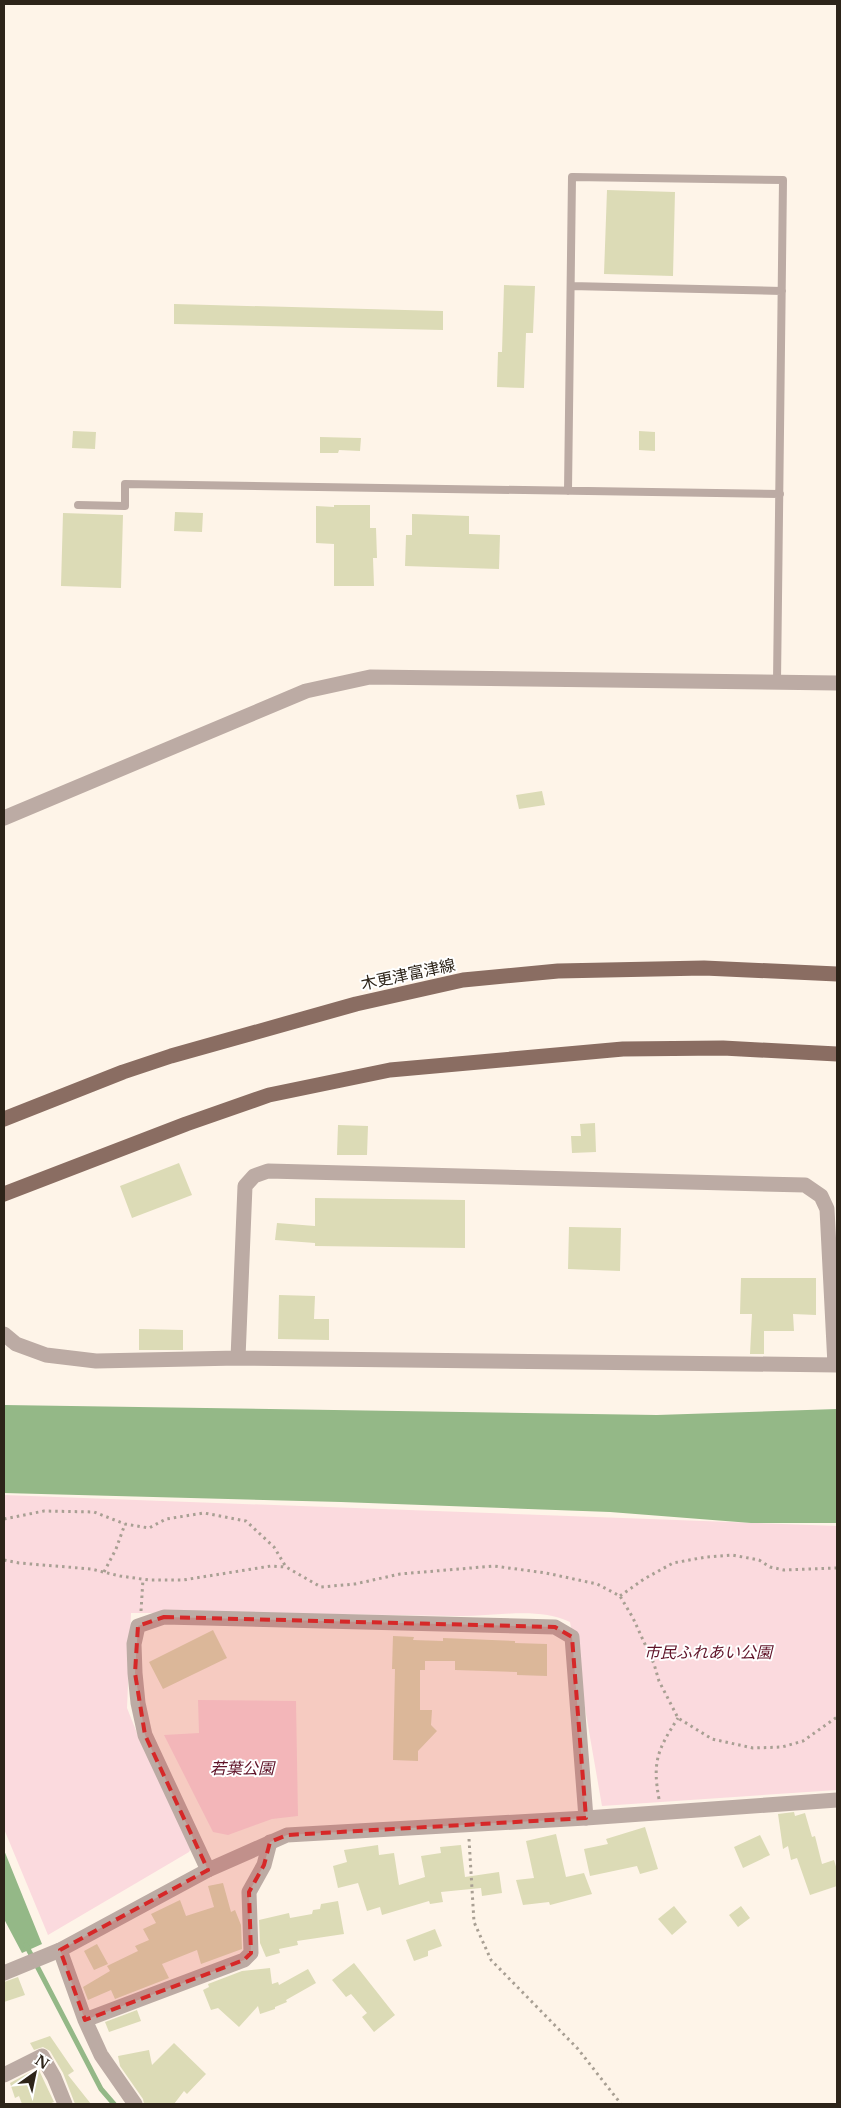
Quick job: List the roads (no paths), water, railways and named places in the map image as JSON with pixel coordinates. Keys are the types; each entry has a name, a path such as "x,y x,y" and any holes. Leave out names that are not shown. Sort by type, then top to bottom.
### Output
{"main road":[{"name":"木更津富津線","path":"4,1119 115,1075 171,1056 356,1004 463,980 558,971 694,968 837,974"},
{"path":"4,1194 186,1124 269,1095 390,1070 623,1049 723,1048 837,1054"}],"street":[{"path":"4,818 306,691 370,677 837,683"},
{"path":"4,1334 16,1344 46,1355 96,1361 238,1358 836,1365 827,1209 821,1196 805,1185 268,1171 254,1176 245,1186 238,1358"},
{"path":"208,1870 145,1735 138,1704 134,1644 138,1626 164,1617 554,1627 572,1637 586,1818"},
{"path":"8,1971 56,1951 208,1870 287,1836 586,1818 837,1800"},
{"path":"86,2020 244,1960 251,1953 248,1892 264,1865 270,1842"},
{"path":"56,1951 101,2055 135,2104"},
{"path":"4,2075 42,2056 54,2077 65,2104"}],"lane":[{"path":"568,491 572,177 783,180 777,682"},
{"path":"570,286 782,291"},
{"path":"78,505 125,506 125,484 780,494"}],"waterway":[{"path":"26,1945 101,2089 114,2104"}],"park label":[{"name":"市民ふれあい公園","path":"708,1652"},
{"name":"若葉公園","path":"242,1768"}]}
